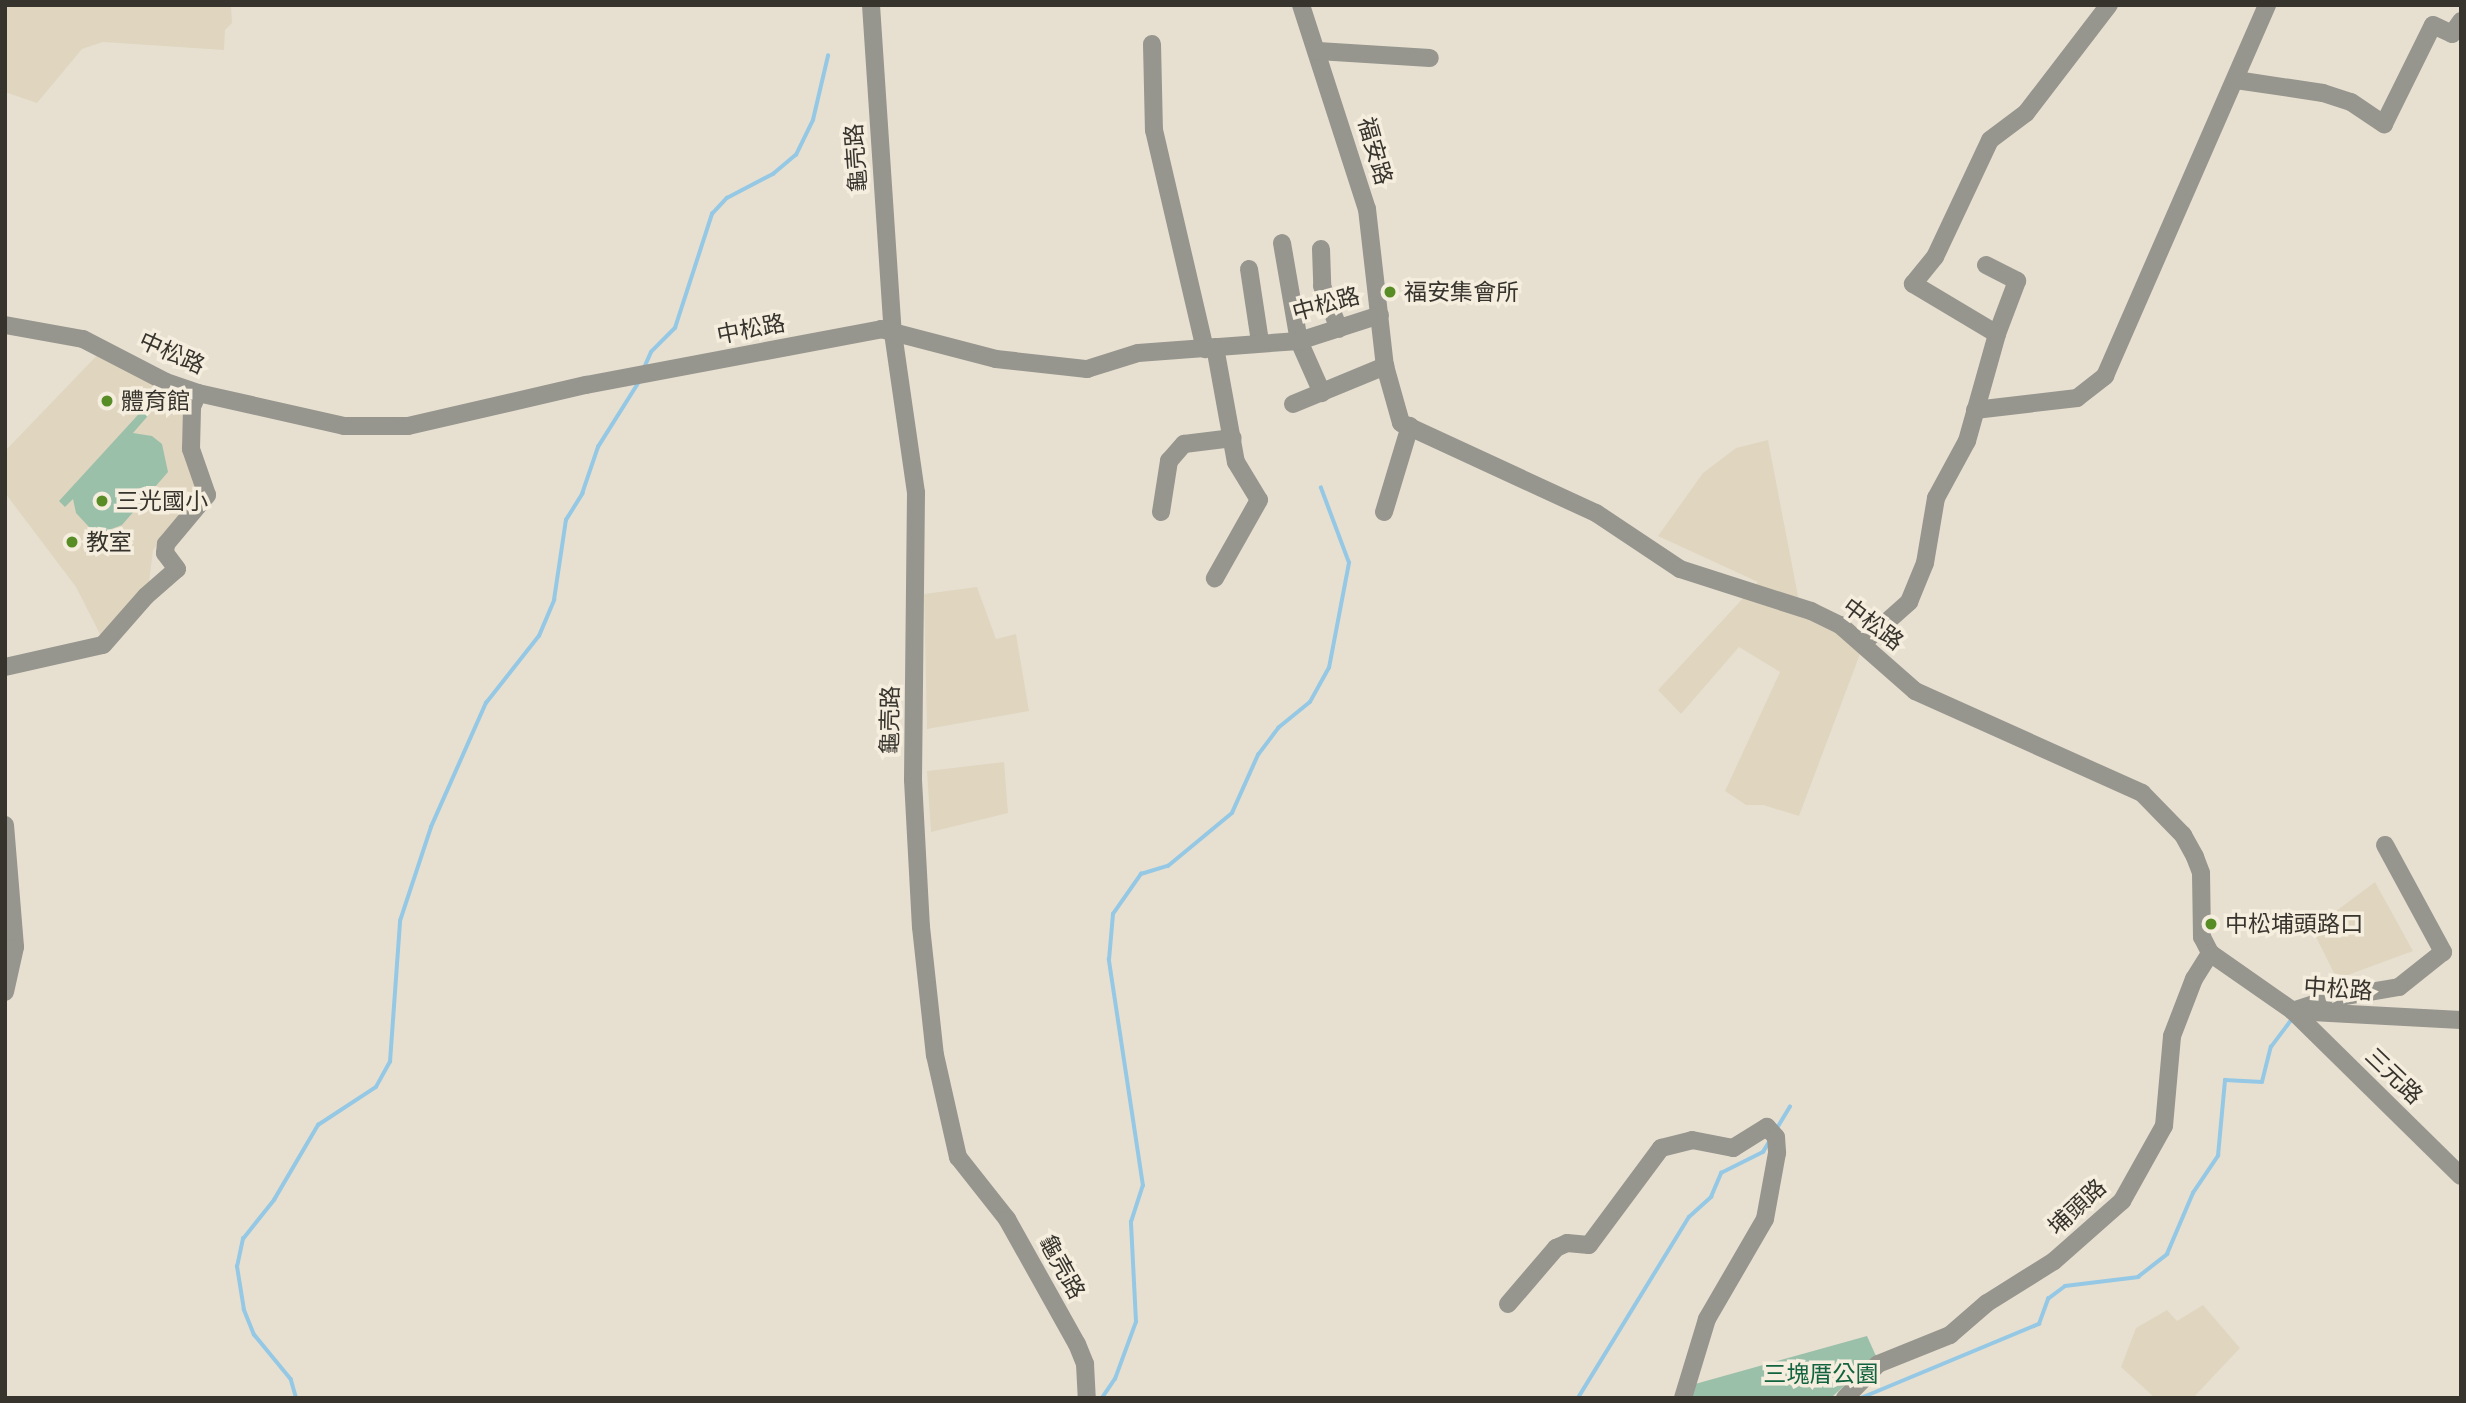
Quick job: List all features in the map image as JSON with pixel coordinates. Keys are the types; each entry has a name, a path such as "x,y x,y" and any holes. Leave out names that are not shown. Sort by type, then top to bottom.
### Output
{"street":[{"name":"龜壳路","path":"871,5 893,332 916,493 913,780 920,927 935,1055 958,1157 1007,1219 1077,1344 1085,1364 1087,1398"},
{"name":"福安路","path":"1301,5 1367,209 1380,315"},
{"path":"1997,334 1913,284 1935,257 1990,140 2026,113 2109,5"},
{"path":"1975,410 2077,398 2105,376 2267,5"},
{"path":"2236,80 2322,93 2351,102 2384,124 2433,25 2452,34 2461,21"},
{"path":"1152,44 1154,130 1233,438 1236,462 1259,500 1215,578"},
{"path":"1318,51 1430,58"},
{"path":"1282,243 1299,341 1322,393"},
{"path":"1321,249 1322,286 1339,329"},
{"path":"1863,643 1909,602 1925,564 1936,498 1968,441 1997,334 2017,281 1986,265"},
{"path":"1249,269 1260,342"},
{"name":"中松路","path":"5,325 83,339 166,382 198,393 344,426 408,426 881,329 996,359 1087,369 1138,353 1299,341 1380,315 1385,366 1395,412 1401,423 1591,511 1680,569 1811,611 1863,643 1915,691 2142,793 2183,835 2195,857 2201,873 2202,937 2210,953 2293,1011 2461,1020"},
{"path":"1293,404 1385,366"},
{"path":"5,667 103,645 146,596 177,569 165,553 166,544 207,495 191,449 192,407 198,393"},
{"path":"1384,512 1410,426"},
{"path":"1161,512 1169,461 1184,444 1233,438"},
{"path":"5,825 15,947 5,992"},
{"path":"2293,1011 2329,999 2399,988 2443,952 2385,845"},
{"name":"埔頭路","path":"1845,1398 1878,1364 1950,1335 1987,1303 2053,1261 2122,1201 2166,1120 2167,1056 2172,1036 2194,979 2210,953"},
{"name":"三元路","path":"2293,1011 2461,1176"},
{"path":"1507,1304 1556,1248 1567,1242 1589,1245 1661,1148 1692,1140 1733,1148 1768,1127 1776,1137 1777,1153 1765,1219 1707,1319 1683,1398"}],"shaded area":[{"path":"5,5 231,5 232,23 225,30 224,50 103,42 82,49 37,103 5,92"},
{"name":"三光國小","path":"105,347 200,394 192,413 200,492 153,550 148,591 105,644 76,587 5,493 5,451"},
{"path":"1768,440 1802,617 1825,624 1860,654 1799,816 1763,805 1746,805 1725,791 1780,672 1739,647 1681,714 1658,690 1758,582 1658,536 1703,473 1736,448"},
{"path":"977,587 996,639 1016,634 1029,711 927,729 924,594"},
{"path":"1004,762 1008,813 931,832 927,771"},
{"path":"2375,882 2413,951 2337,979 2312,929"},
{"path":"2203,1305 2240,1348 2193,1398 2155,1398 2121,1367 2136,1328 2167,1310 2177,1321"}],"green space":[{"path":"147,405 153,410 133,433 152,436 162,444 168,472 122,525 106,531 89,527 76,513 73,499 65,507 59,501"},
{"name":"三塊厝公園","path":"1867,1336 1876,1356 1831,1398 1691,1398 1695,1384"}],"waterway":[{"path":"644,368 651,352 675,328 712,214 727,198 773,174 796,155 813,120 828,56"},
{"path":"296,1398 291,1380 254,1335 244,1310 237,1267 243,1239 274,1200 318,1125 376,1087 390,1062 400,921 431,827 486,703 539,636 554,600 566,520 582,494 598,447 639,382"},
{"path":"1102,1398 1115,1379 1136,1322 1131,1222 1143,1186 1109,960 1113,914 1141,874 1168,866 1232,813 1258,755 1278,728 1310,702 1329,668 1349,563 1321,488"},
{"path":"1861,1398 2039,1324 2048,1299 2065,1286 2138,1277 2167,1254 2193,1193 2218,1156 2225,1080 2262,1082 2271,1047 2292,1019"},
{"path":"1776,1130 1790,1107"},
{"path":"1578,1398 1689,1217 1711,1197 1721,1173 1763,1152 1769,1142"}],"place":[{"name":"福安集會所","path":"1390,292"},
{"name":"體育館","path":"107,401"},
{"name":"三光國小","path":"102,501"},
{"name":"教室","path":"72,542"},
{"name":"中松埔頭路口","path":"2211,924"}]}
